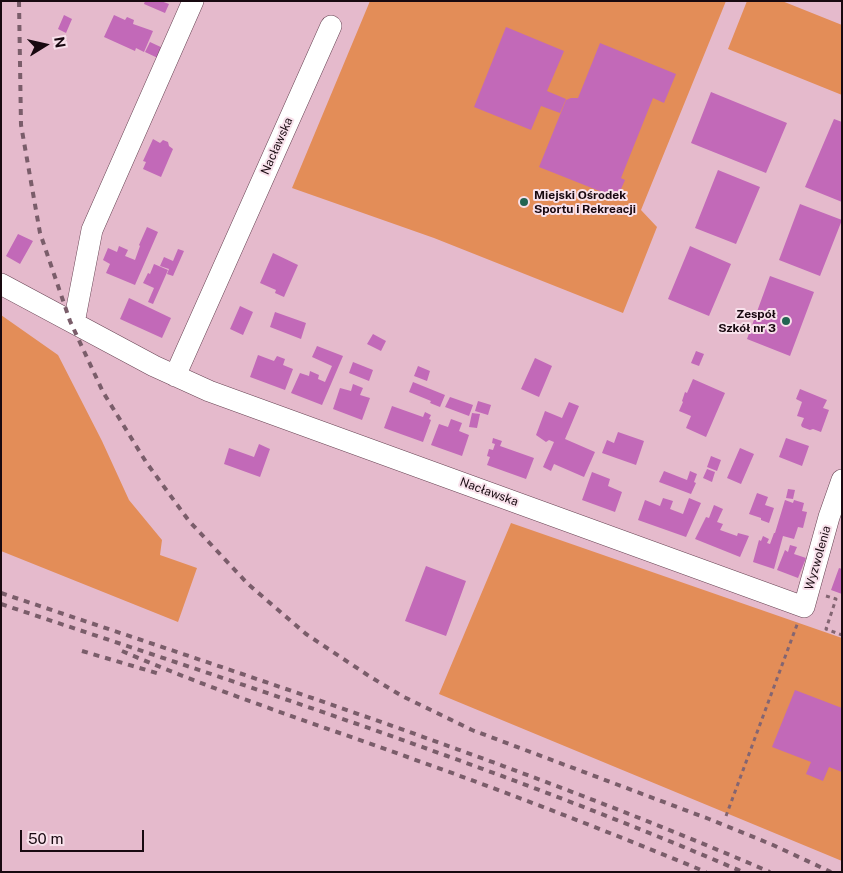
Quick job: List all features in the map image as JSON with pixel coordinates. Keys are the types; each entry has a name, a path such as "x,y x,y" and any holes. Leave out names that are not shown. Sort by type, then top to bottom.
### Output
{"street":[{"path":"74,323 92,230 193,1"},
{"name":"Nacławska","path":"175,376 331,26"},
{"name":"Nacławska","path":"1,284 175,376 209,391 804,605"},
{"name":"Wyzwolenia","path":"804,605 829,517 842,480"}],"path":[{"path":"726,816 804,605 836,599 826,629 842,635"}],"shaded area":[{"path":"370,1 726,1 641,210 657,227 623,313 434,238 292,188"},
{"path":"747,1 782,1 842,25 842,95 728,49"},
{"path":"1,315 58,355 102,441 129,500 162,540 160,555 197,568 178,622 1,551"},
{"path":"511,523 842,638 842,861 439,694"}],"building":[{"path":"145,1 161,1 169,4 165,13 144,4"},
{"path":"64,15 72,19 66,33 58,29"},
{"path":"114,15 125,20 127,17 134,20 133,24 153,31 144,52 136,48 135,51 104,37"},
{"path":"506,27 564,51 547,91 566,99 560,113 541,106 531,130 474,107"},
{"path":"150,42 165,49 160,59 145,52"},
{"path":"600,43 676,74 664,103 653,98 621,178 625,180 617,198 539,167 566,100 578,98"},
{"path":"711,92 787,123 766,173 691,143"},
{"path":"834,119 842,122 842,202 805,187"},
{"path":"153,139 160,143 163,140 168,142 169,146 173,149 161,177 143,169 146,162 143,161"},
{"path":"718,170 760,187 736,244 695,228"},
{"path":"800,204 842,220 820,276 779,260"},
{"path":"147,227 158,232 135,285 106,273 110,264 103,260 108,248 117,252 119,246 128,250 125,256 135,260"},
{"path":"18,234 33,241 20,264 6,256"},
{"path":"690,246 731,264 709,316 668,299"},
{"path":"178,249 184,251 173,276 167,274 169,269 160,266 164,257 173,261"},
{"path":"273,253 298,265 284,297 275,293 276,290 260,283"},
{"path":"154,264 168,270 153,304 148,302 154,288 143,283 148,273 150,274"},
{"path":"770,276 814,292 790,356 747,339"},
{"path":"129,298 171,318 162,338 120,319"},
{"path":"240,306 253,312 243,335 230,329"},
{"path":"275,312 306,323 301,339 270,327"},
{"path":"373,334 386,341 381,351 367,344"},
{"path":"317,346 343,356 322,405 291,393 300,373 309,376 310,371 319,375 318,379 325,382 332,366 312,357"},
{"path":"696,351 704,354 699,366 691,363"},
{"path":"258,355 274,361 277,356 285,359 283,365 293,369 285,390 250,377"},
{"path":"535,358 552,366 539,397 521,389"},
{"path":"353,362 373,370 369,381 349,373"},
{"path":"418,366 430,371 427,381 414,376"},
{"path":"693,379 725,393 706,437 686,428 691,416 679,411 685,392 687,393"},
{"path":"413,382 445,395 440,407 409,392"},
{"path":"353,384 363,388 360,395 370,398 362,420 333,409 340,388 351,391"},
{"path":"800,389 827,400 823,408 829,410 821,432 813,429 810,430 801,425 804,418 797,416 802,402 796,399"},
{"path":"450,397 473,405 469,416 445,407"},
{"path":"478,401 491,405 488,415 475,411"},
{"path":"569,402 579,406 565,439 595,452 584,477 554,464 551,471 543,467 554,442 549,440 546,442 536,435 545,411 562,418"},
{"path":"392,406 423,417 425,412 431,415 423,442 384,428"},
{"path":"472,413 480,414 477,428 469,427"},
{"path":"451,419 462,423 459,431 469,435 462,456 431,445 439,424 448,427"},
{"path":"618,432 644,441 636,465 602,453 607,440 614,443"},
{"path":"493,438 502,441 500,446 534,458 526,479 487,465 490,457 487,456 489,449 493,450 495,444 492,443"},
{"path":"786,438 809,446 802,466 779,457"},
{"path":"259,444 270,449 260,477 224,464 229,448 254,457"},
{"path":"740,448 754,454 741,484 727,478"},
{"path":"711,456 721,460 717,471 707,467"},
{"path":"707,469 715,472 712,482 703,478"},
{"path":"664,471 687,480 690,471 697,474 694,482 696,483 691,494 659,482"},
{"path":"592,472 610,479 608,486 622,492 615,512 582,500"},
{"path":"788,489 795,490 793,499 786,498"},
{"path":"757,493 768,497 765,505 774,508 769,523 749,514"},
{"path":"663,498 673,501 670,509 683,514 689,498 701,503 686,537 638,520 645,500 660,506"},
{"path":"785,500 793,503 794,500 804,503 802,511 807,512 803,528 798,527 794,539 783,536 774,569 753,562 759,540 761,541 763,536 769,539 767,543 770,544"},
{"path":"714,505 723,509 717,522 723,524 720,530 737,536 738,533 749,536 740,557 695,539 706,517 709,518"},
{"path":"790,545 797,547 794,554 806,558 798,578 777,570 785,550 788,552"},
{"path":"426,566 466,581 446,636 405,621"},
{"path":"839,568 842,569 842,594 831,590"},
{"path":"795,690 842,708 842,772 829,767 823,781 806,774 811,762 772,747"}],"railway":[{"path":"19,1 21,125 40,233 70,321 103,392 146,462 189,521 248,584 306,634 402,696 472,730 709,819 773,845 831,872"},
{"path":"1,593 292,691 485,759 676,833 770,872"},
{"path":"1,604 468,763 652,834 743,872"},
{"path":"82,651 160,674"},
{"path":"122,651 230,694 524,800 706,872"}],"place":[{"name":"Miejski Ośrodek Sportu i Rekreacji","path":"524,202"},
{"name":"Zespół Szkół nr 3","path":"786,321"}]}
